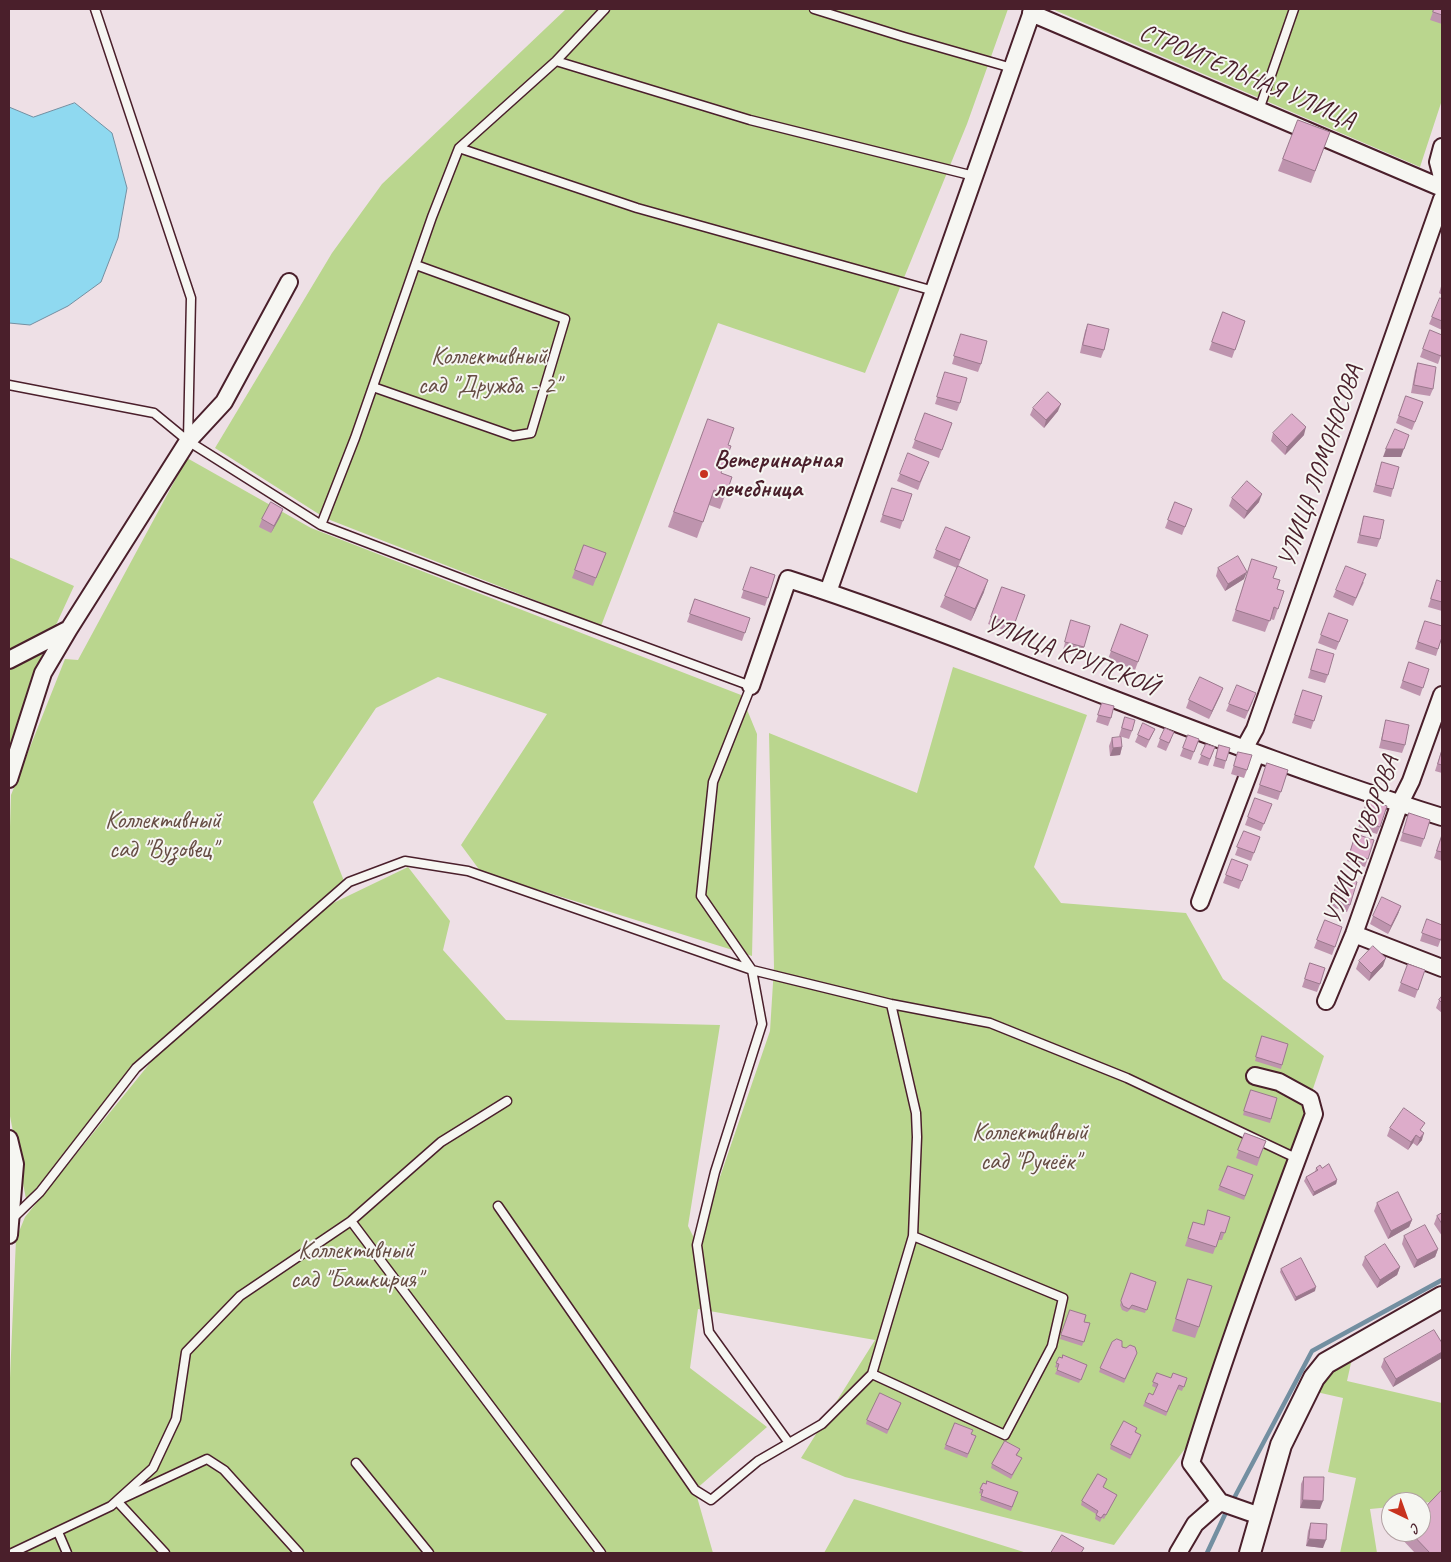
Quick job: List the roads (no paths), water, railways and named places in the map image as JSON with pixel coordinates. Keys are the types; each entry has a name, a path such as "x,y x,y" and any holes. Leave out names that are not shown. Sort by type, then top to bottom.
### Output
{"street":[{"path":"828,592 1032,11"},
{"name":"СТРОИТЕЛЬНАЯ УЛИЦА","path":"1032,11 1442,188"},
{"path":"1442,147 1438,162 1442,177"},
{"name":"УЛИЦА ЛОМОНОСОВА","path":"1200,902 1250,751 1255,729 1442,199"},
{"path":"9,778 43,673 188,441 224,402 290,282"},
{"name":"УЛИЦА КРУПСКОЙ","path":"750,686 788,580 828,592 967,643 1250,751 1442,817"},
{"path":"9,660 69,629"},
{"name":"УЛИЦА СУВОРОВА","path":"1326,1002 1354,934 1400,803 1442,695"},
{"path":"1354,934 1442,968"},
{"path":"1255,1076 1279,1082 1310,1099 1314,1114 1261,1254 1191,1463 1220,1502 1260,1516"},
{"path":"9,1139 12,1164 9,1228"},
{"path":"1250,1553 1281,1445 1314,1378 1326,1363 1442,1297"},
{"path":"1178,1553 1195,1524 1220,1502"}],"lane":[{"path":"95,9 190,298 188,441"},
{"path":"321,525 355,438 432,217 459,148 556,61 604,9"},
{"path":"814,9 1012,68"},
{"path":"1259,110 1294,9"},
{"path":"556,61 750,120 974,176"},
{"path":"459,148 637,208 934,291"},
{"path":"373,387 513,436 531,433 565,319 416,265"},
{"path":"9,385 154,413 188,441 321,525 750,686 713,782 701,896 752,970 762,1024 715,1172 697,1245 709,1332 789,1443"},
{"path":"9,1228 40,1192 136,1068 349,882 405,861 468,871 752,970 891,1004 990,1024 1126,1078 1298,1159"},
{"path":"498,1206 695,1490 711,1500 758,1461 822,1424 872,1374 913,1236 917,1138 916,1113 891,1004"},
{"path":"12,1553 111,1506 153,1468 176,1419 186,1352 240,1296 352,1221 441,1142 508,1102"},
{"path":"352,1221 601,1553"},
{"path":"872,1374 1005,1435 1052,1346 1063,1298 913,1236"},
{"path":"117,1501 207,1459 224,1470 299,1553"},
{"path":"356,1463 429,1553"},
{"path":"117,1501 165,1553"},
{"path":"58,1532 67,1553"}],"water":[{"path":"75,103 112,133 127,188 118,238 101,282 68,306 30,325 9,323 9,107 33,117"}],"waterway":[{"path":"1232,1502 1312,1351 1442,1280"},
{"path":"1207,1553 1228,1508"}],"place":[{"name":"Ветеринарная лечебница","path":"704,474"}],"park label":[{"name":"Коллективный сад \"Дружба - 2\"","path":"489,372"},
{"name":"Коллективный сад \"Вузовец\"","path":"163,836"},
{"name":"Коллективный сад \"Ручеёк\"","path":"1030,1148"},
{"name":"Коллективный сад \"Башкирия\"","path":"356,1266"}]}
